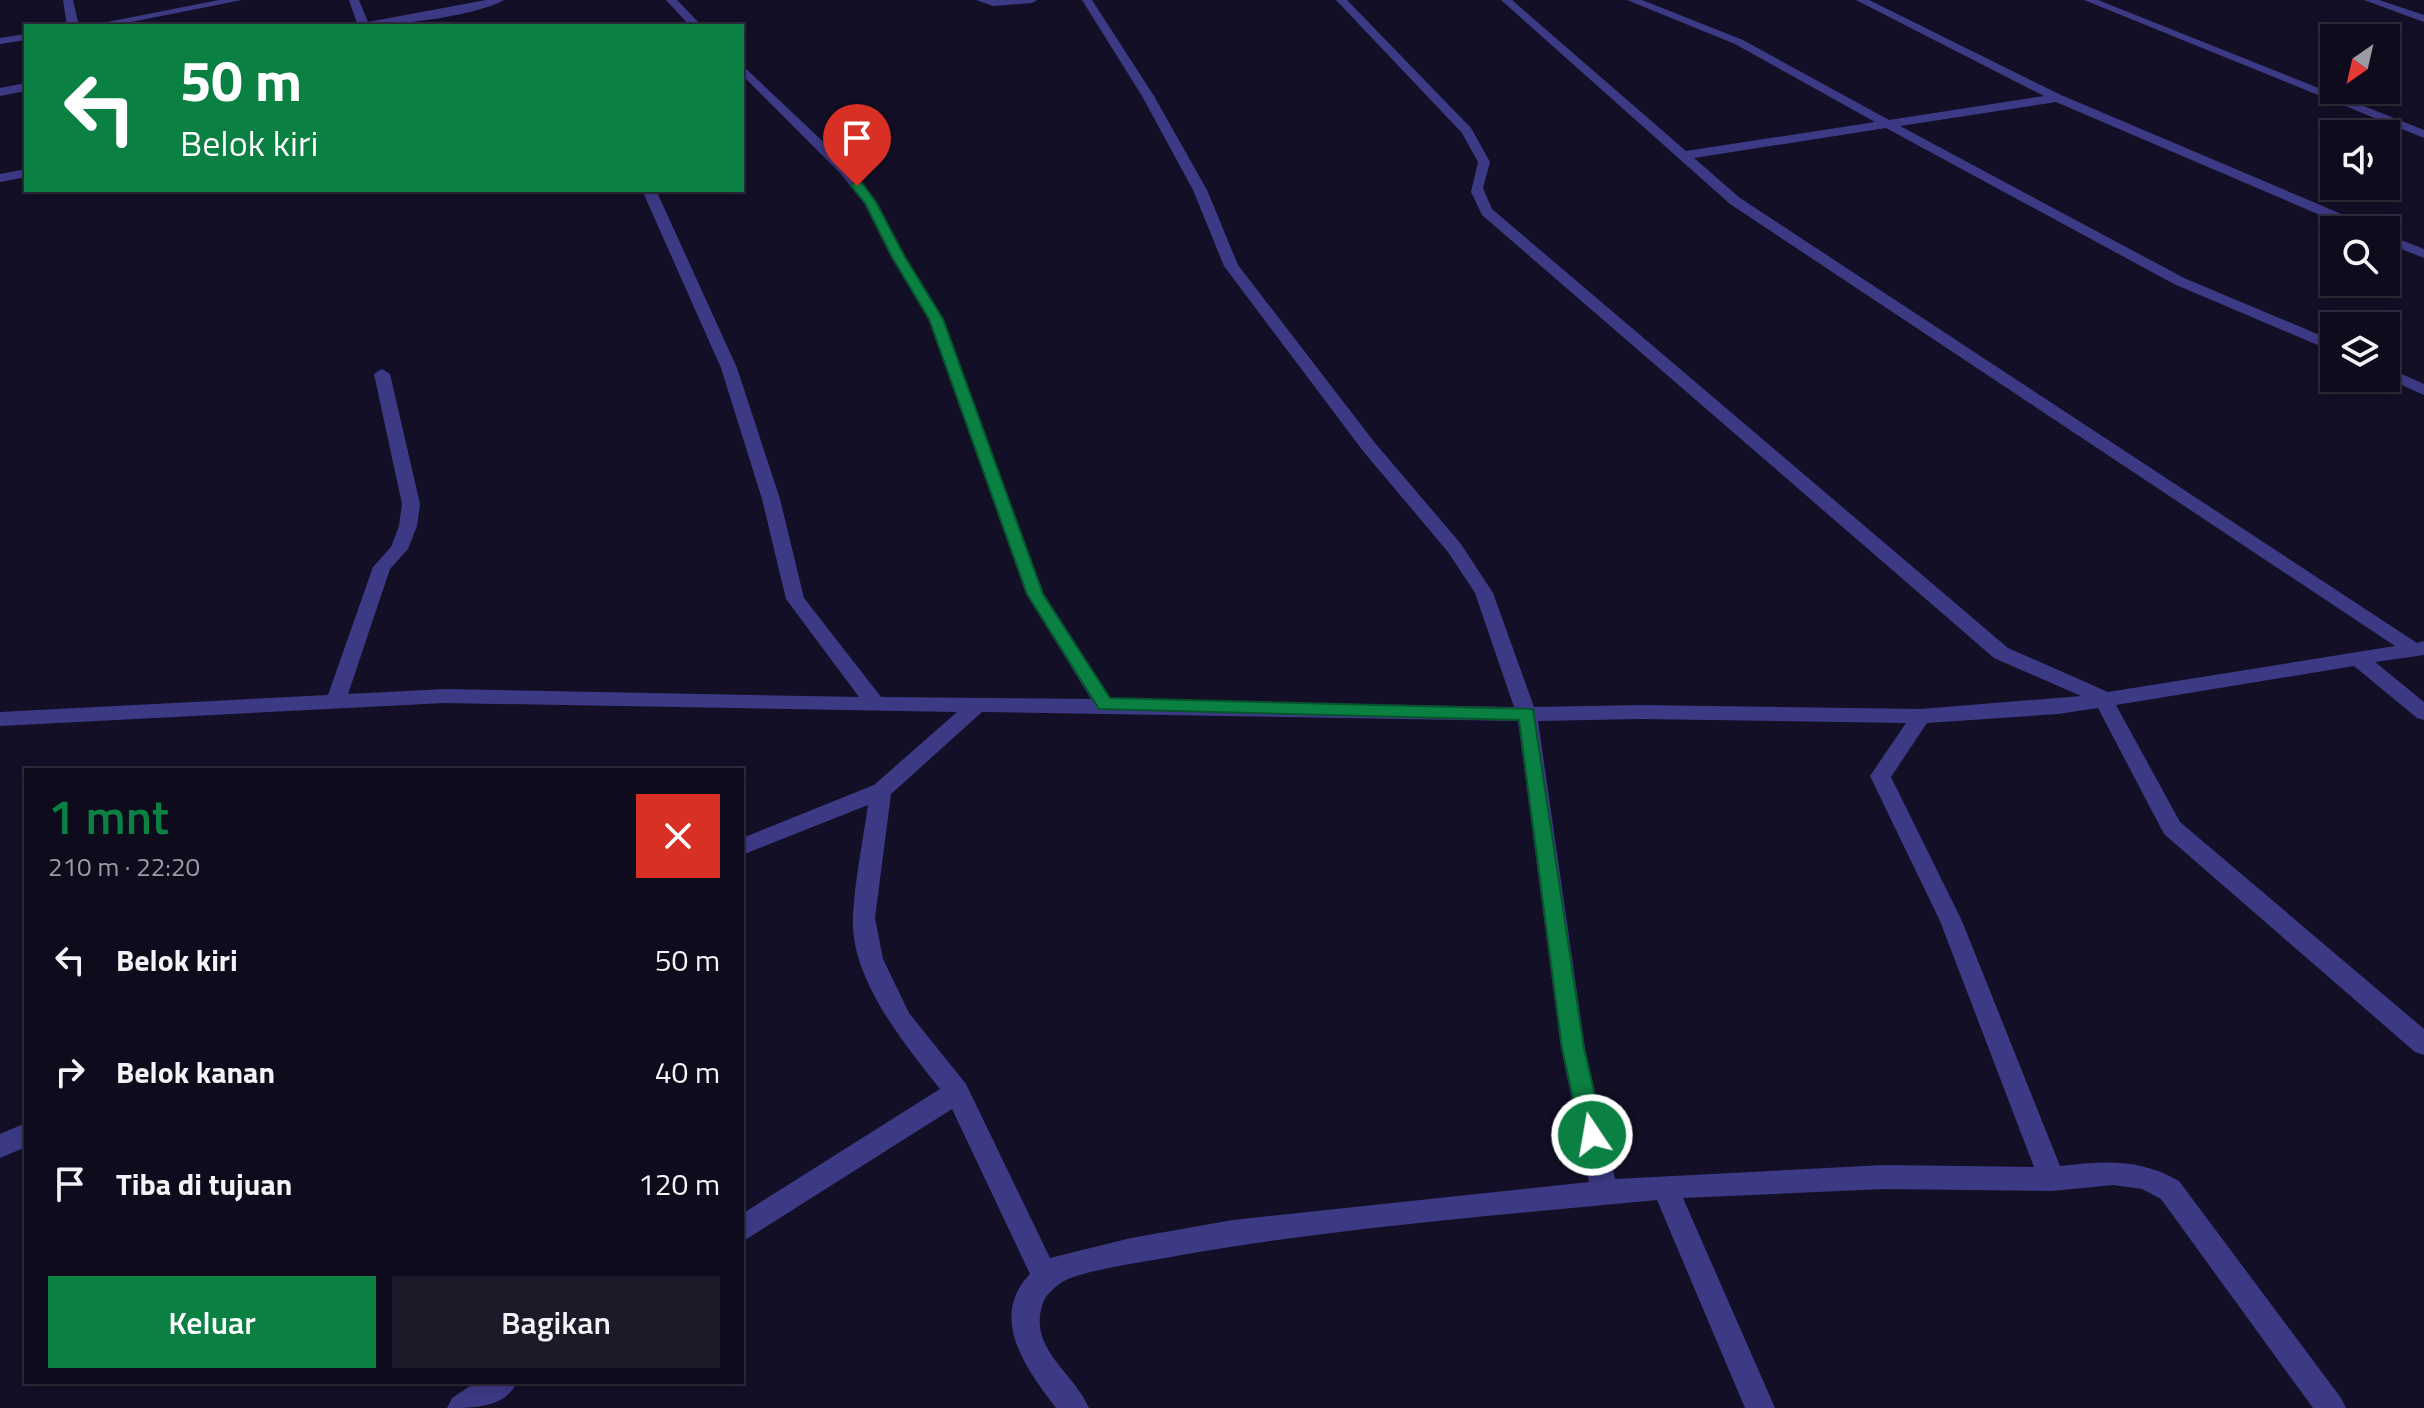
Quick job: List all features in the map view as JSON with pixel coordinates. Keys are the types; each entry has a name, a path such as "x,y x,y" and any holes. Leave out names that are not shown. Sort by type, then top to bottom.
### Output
{"street":[{"path":"68,0 73,24"},
{"path":"120,24 237,0"},
{"path":"354,0 363,24"},
{"path":"376,24 499,0"},
{"path":"671,0 694,24"},
{"path":"981,0 993,3 1032,0"},
{"path":"1087,0 1148,96 1200,190 1231,266 1369,447 1455,548 1484,593 1527,714 1573,1048 1605,1194"},
{"path":"1341,0 1467,131 1484,162 1475,186 1476,195 1487,212 2001,653 2103,698 2172,828 2424,1044"},
{"path":"1506,0 1735,201 2418,649"},
{"path":"1632,0 1739,42 2179,281 2320,341"},
{"path":"1861,0 2057,98 2334,216"},
{"path":"2089,0 2424,134"},
{"path":"2369,0 2424,19"},
{"path":"0,41 24,37"},
{"path":"744,70 845,170 870,202 898,257 936,319 1035,594 1105,705"},
{"path":"0,92 24,87"},
{"path":"1681,156 2057,98"},
{"path":"0,178 24,173"},
{"path":"650,192 729,368 771,499 795,599 875,703"},
{"path":"2400,244 2424,254"},
{"path":"335,702 382,567 399,549 408,526 411,504 382,374"},
{"path":"2400,379 2424,390"},
{"path":"0,719 444,696 1527,714 1640,712 1921,716 2058,707 2418,649"},
{"path":"2357,658 2424,713"},
{"path":"744,846 881,791 978,704"},
{"path":"1921,716 1880,776 1951,921 2052,1179"},
{"path":"881,791 864,918 871,959 900,1020 957,1092 1045,1277"},
{"path":"744,1228 957,1092"},
{"path":"0,1146 24,1136"},
{"path":"1074,1408 1034,1356 1024,1325 1030,1297 1045,1277 1057,1269 1131,1251 1233,1233 1422,1210 1665,1187 1884,1177 2052,1179 2132,1172 2147,1176 2170,1190 2331,1408"},
{"path":"1665,1187 1760,1408"},
{"path":"462,1408 500,1384"}],"route":[{"path":"857,186 870,202 898,257 936,319 1035,594 1105,705 1527,714 1573,1048 1592,1135"}]}
